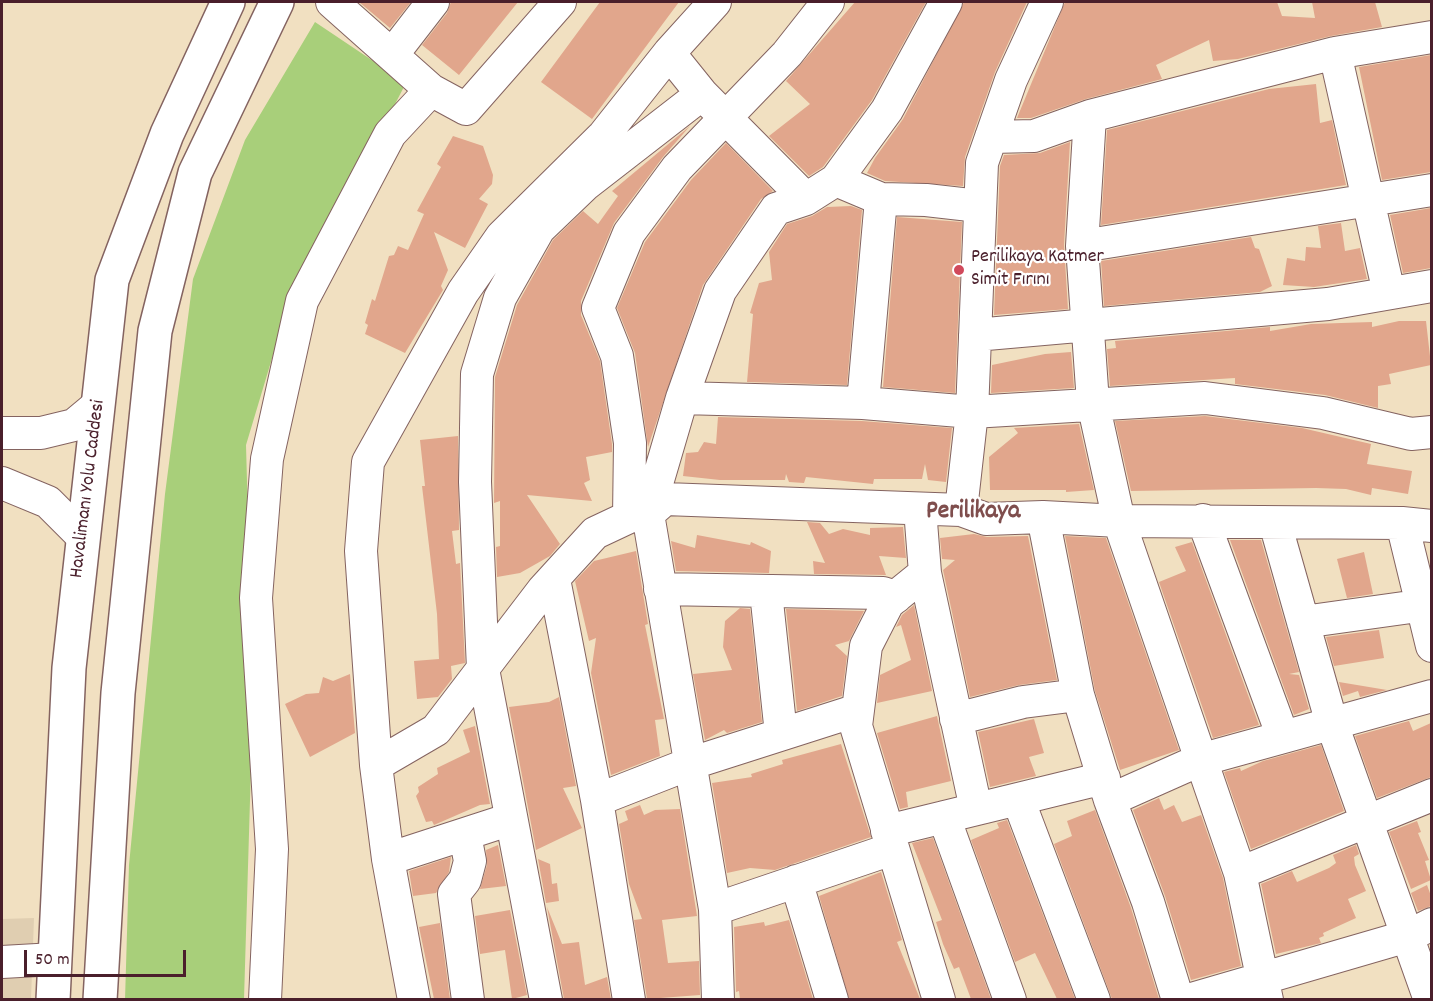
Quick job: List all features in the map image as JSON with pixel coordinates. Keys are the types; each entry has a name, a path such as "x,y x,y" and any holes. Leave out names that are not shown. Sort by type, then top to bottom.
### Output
{"highway":[{"name":"Havalimanı Yolu Caddesi","path":"53,999 69,668 112,280 167,134 228,2"},
{"path":"100,999 118,693 155,332 195,173 277,2"}],"street":[{"path":"332,2 431,90 466,110 560,2"},
{"path":"392,55 433,2"},
{"path":"414,999 388,860 376,765 361,551 368,462 463,292 502,236 604,135 669,53 715,2"},
{"path":"718,999 715,909 660,589 639,515 619,367 598,308 629,233 677,168 787,54 828,2"},
{"path":"639,515 720,291 776,209 806,199 836,180 887,110 946,2"},
{"path":"961,510 972,412 982,163 1011,80 1047,2"},
{"path":"991,137 1034,136 1090,116 1335,53 1431,37"},
{"path":"669,53 702,93 806,199"},
{"path":"1335,53 1389,293"},
{"path":"265,999 272,849 256,598 267,459 302,301 390,134 431,90"},
{"path":"546,999 483,669 475,482 477,374 497,306 539,229 586,184 702,93"},
{"path":"1090,116 1082,246 1093,403 1119,521 1240,873 1265,989"},
{"path":"836,180 881,199 933,200 979,206"},
{"path":"1082,246 1431,190"},
{"path":"863,403 881,199"},
{"path":"463,292 497,306"},
{"path":"975,335 1328,304 1389,293 1430,295"},
{"path":"682,398 863,403 972,412 1205,398 1323,413 1411,434 1431,432"},
{"path":"2,433 41,433 74,425 98,405"},
{"path":"2,483 48,502 83,537"},
{"path":"376,765 436,730 554,579 595,533 639,515 665,499 961,510 986,519 1043,517 1119,521 1203,520 1417,524 1431,646"},
{"path":"920,509 925,573 976,809"},
{"path":"1043,517 1078,695 1107,789 1148,902 1178,999"},
{"path":"1203,520 1283,737"},
{"path":"1275,523 1332,723 1368,820 1420,930 1430,999"},
{"path":"925,573 888,603 866,646 856,726 939,999"},
{"path":"554,579 597,800 629,999"},
{"path":"660,589 883,593 896,597"},
{"path":"766,592 782,734"},
{"path":"1303,622 1427,605"},
{"path":"956,719 1023,702 1078,695"},
{"path":"715,909 796,881 944,817 1018,799 1107,789 1200,760 1431,696"},
{"path":"597,800 689,764 858,710"},
{"path":"1240,873 1431,795"},
{"path":"1018,799 1094,999"},
{"path":"944,817 1010,999"},
{"path":"388,860 511,819"},
{"path":"465,835 470,861 465,880 454,894 468,999"},
{"path":"796,881 832,999"},
{"path":"1188,999 1265,989 1420,930"},
{"path":"2,962 55,960"}],"shaded area":[{"path":"34,918 31,999 2,999 2,919"}],"green space":[{"path":"315,22 406,83 285,315 246,445 253,701 244,999 125,1000 129,865 165,494 193,279 245,140"}],"building":[{"path":"359,2 411,2 390,28"},
{"path":"451,2 518,2 459,75 422,45 447,13"},
{"path":"600,2 679,2 592,119 541,82"},
{"path":"855,2 926,2 872,100 823,167 809,176 769,136 810,104 786,81"},
{"path":"964,2 1027,2 995,72 965,157 963,186 885,181 867,173 903,119"},
{"path":"1065,2 1277,2 1282,16 1315,18 1312,2 1375,2 1382,27 1331,36 1238,59 1213,61 1209,40 1156,65 1162,79 1086,99 1031,118 1017,118"},
{"path":"1431,55 1431,172 1382,180 1359,67"},
{"path":"1316,84 1320,123 1332,120 1346,185 1101,225 1107,130 1269,89"},
{"path":"690,126 663,157 614,223 581,301 581,315 600,361 612,444 612,452 586,457 590,480 584,483 592,501 527,495 560,544 550,556 520,573 497,577 496,547 500,546 500,501 494,503 495,377 517,305 553,240 583,211 598,224 618,196 612,191"},
{"path":"453,136 483,146 493,175 492,184 479,199 488,204 465,248 434,232 448,270 441,286 443,290 405,353 365,334 368,325 365,323 372,299 375,301 389,256 394,255 398,246 408,250 424,214 417,211 441,167 437,164"},
{"path":"1070,142 1064,245 1068,309 994,315 1000,166 1004,155 1040,153"},
{"path":"726,143 773,191 761,199 703,285 648,447 635,353 617,308 645,242 691,180"},
{"path":"851,206 862,210 847,385 747,382 753,314 750,313 759,283 772,280 769,252 787,224 812,216 827,207"},
{"path":"1431,208 1431,268 1403,273 1390,215"},
{"path":"897,217 962,222 955,393 883,387"},
{"path":"1341,223 1345,251 1360,248 1367,279 1314,287 1283,285 1287,258 1305,261 1306,247 1321,248 1318,226"},
{"path":"1251,237 1255,248 1259,249 1272,286 1260,292 1104,306 1101,261"},
{"path":"1399,321 1426,321 1431,365 1389,374 1391,384 1378,386 1378,408 1325,395 1235,384 1235,378 1110,386 1107,349 1116,348 1115,341 1270,327 1270,331 1311,324 1372,322 1372,327"},
{"path":"1071,352 1074,388 991,393 992,365 1045,354"},
{"path":"1205,416 1302,428 1371,444 1367,464 1412,471 1408,494 1372,488 1371,495 1346,489 1316,488 1131,491 1115,421"},
{"path":"718,417 862,421 952,428 946,482 928,480 925,464 922,479 874,479 873,484 806,477 804,483 789,482 786,474 785,480 720,480 683,476 686,453 698,452 704,442 716,444"},
{"path":"1079,424 1094,490 1066,492 1066,490 990,490 989,457 1018,433 1014,428"},
{"path":"458,436 459,530 452,531 456,564 460,563 465,663 451,666 452,679 438,697 417,699 414,661 439,659 437,614 422,486 425,486 420,440"},
{"path":"807,522 820,523 829,534 843,529 870,535 870,528 903,527 906,558 879,556 886,575 814,574 813,561 825,563"},
{"path":"974,534 987,537 1028,536 1057,680 1019,685 970,697 943,570 955,560 942,559 940,538"},
{"path":"697,535 750,545 751,542 771,551 769,573 676,571 671,541 695,548"},
{"path":"1065,536 1106,538 1179,750 1120,770 1095,691"},
{"path":"1230,540 1261,540 1299,672 1289,674 1299,675 1309,709 1294,715"},
{"path":"1192,542 1259,725 1213,738 1159,582 1186,571 1175,547"},
{"path":"636,551 648,624 645,625 664,719 655,720 660,756 611,775 591,673 596,638 589,641 575,581 594,561"},
{"path":"1364,552 1373,594 1347,598 1337,559"},
{"path":"914,605 932,691 877,703 880,675 911,660 901,625 896,627 902,615"},
{"path":"740,608 750,609 762,722 727,733 724,730 705,740 693,674 732,670 723,647 725,621"},
{"path":"786,609 864,611 849,641 835,645 847,656 842,696 797,711"},
{"path":"1379,630 1384,658 1334,666 1326,637"},
{"path":"350,674 355,733 310,757 285,704 306,694 319,693 323,677 333,681"},
{"path":"1339,682 1387,690 1360,697 1358,691 1343,696"},
{"path":"559,697 576,786 563,788 582,828 536,850 509,707 549,702"},
{"path":"937,716 951,781 906,792 908,807 900,809 877,733"},
{"path":"1034,719 1044,753 1029,757 1036,776 990,787 978,732"},
{"path":"1409,721 1413,731 1431,723 1431,777 1377,798 1355,736"},
{"path":"475,726 490,804 480,805 434,825 432,821 426,822 416,796 419,792 418,787 438,774 437,768 470,752 463,730"},
{"path":"841,744 871,837 775,870 750,868 727,873 712,783 752,777 751,774 783,764 782,760"},
{"path":"1321,745 1344,811 1251,849 1224,772 1240,768 1241,771 1263,761"},
{"path":"1159,798 1164,810 1174,805 1182,822 1201,815 1223,878 1241,966 1191,980 1165,896 1133,810"},
{"path":"640,805 644,815 655,810 680,809 697,916 662,920 668,963 699,961 700,995 647,999 634,920 642,919 629,884 619,824 628,820 625,811"},
{"path":"1095,810 1131,908 1159,999 1112,999 1054,844 1072,836 1067,821"},
{"path":"1007,820 1075,999 1057,999 1035,953 1015,962 971,840 999,828 997,823"},
{"path":"1417,821 1421,832 1418,833 1429,860 1425,861 1431,880 1411,889 1389,832"},
{"path":"933,838 991,999 971,999 959,967 954,969 943,944 936,922 942,920 912,843"},
{"path":"498,845 506,886 480,889 487,865 486,850"},
{"path":"1356,845 1359,854 1354,857 1355,865 1366,891 1348,899 1356,918 1323,933 1324,936 1319,938 1321,943 1276,954 1261,884 1292,871 1297,882 1329,868 1336,863 1333,855"},
{"path":"451,857 449,872 436,893 413,896 409,871"},
{"path":"538,859 550,864 552,884 557,883 559,901 546,903"},
{"path":"881,872 902,940 897,942 920,999 849,999 819,896"},
{"path":"1427,885 1431,896 1431,906 1418,911 1411,893"},
{"path":"547,907 562,944 579,942 585,985 607,977 611,999 564,999"},
{"path":"510,910 527,995 512,999 505,950 480,954 475,916"},
{"path":"789,920 813,999 740,999 739,991 736,992 734,927 764,922 765,926"},
{"path":"440,923 450,999 434,999 419,927"}],"place":[{"name":"Perilikaya Katmer Simit Fırını","path":"959,270"}],"district":[{"name":"Perilikaya","path":"973,513"}]}
